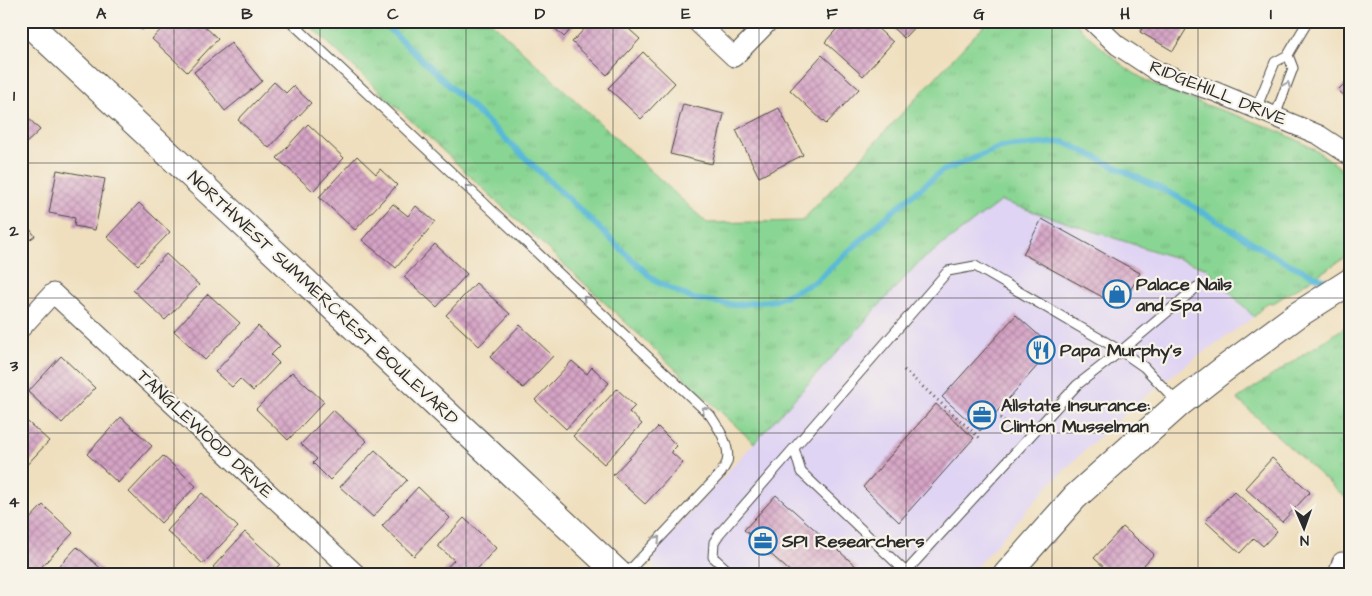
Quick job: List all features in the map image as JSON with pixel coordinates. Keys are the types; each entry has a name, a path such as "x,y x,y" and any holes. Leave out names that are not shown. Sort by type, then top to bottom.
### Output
{"street":[{"name":"NORTHWEST SUMMERCREST BOULEVARD","path":"26,21 620,575"},
{"path":"696,21 734,57 769,21"},
{"name":"RIDGEHILL DRIVE","path":"1092,21 1117,45 1158,72 1216,92 1320,135 1351,156"},
{"path":"1006,575 1075,497 1179,404 1296,316 1351,281"},
{"name":"TANGLEWOOD DRIVE","path":"21,328 53,293 357,575"}],"lane":[{"path":"290,21 710,415 721,432 727,460 721,473 625,575"},
{"path":"1256,109 1274,62 1288,55 1308,21"},
{"path":"1275,116 1293,68 1288,55"},
{"path":"732,575 713,557 714,542 720,533 948,271 975,266 1122,351 1144,367 1179,404"},
{"path":"794,448 802,472 906,574 1077,385 1122,351 1197,287"}],"path":[{"path":"904,370 981,439"},
{"path":"1000,418 1015,432"}],"shaded area":[{"path":"1001,201 1206,269 1254,317 1184,366 1136,404 1100,436 1053,481 969,575 662,575 653,565 653,554 918,263"}],"green space":[{"path":"305,21 490,21 707,223 802,221 988,21 1073,21 1112,57 1145,80 1182,96 1284,134 1330,160 1351,178 1351,254 1275,302 1269,302 1261,307 1262,309 1254,317 1206,268 1001,201 918,263 754,443"},
{"path":"1351,323 1351,503 1237,399"}],"building":[{"path":"133,21 151,21 142,30"},
{"path":"169,21 199,21 218,39 187,72 152,39"},
{"path":"547,21 578,21 564,37"},
{"path":"592,21 620,21 640,39 607,75 572,42"},
{"path":"844,21 869,21 893,42 863,76 825,42"},
{"path":"885,21 920,21 904,38"},
{"path":"1146,21 1188,21 1190,23 1173,51 1140,32"},
{"path":"231,43 262,81 225,111 194,72"},
{"path":"643,52 675,83 641,119 608,88"},
{"path":"822,55 859,89 826,124 790,90"},
{"path":"1351,77 1351,102 1338,90"},
{"path":"274,82 286,93 293,86 311,103 269,148 238,120"},
{"path":"683,104 724,114 712,164 670,154"},
{"path":"779,108 803,155 759,177 736,130"},
{"path":"21,110 40,130 21,148"},
{"path":"308,124 344,158 313,191 277,158"},
{"path":"357,156 376,174 380,169 397,185 355,230 319,197"},
{"path":"57,170 105,179 95,230 74,226 75,218 49,213"},
{"path":"139,203 170,232 138,265 107,237"},
{"path":"393,204 408,216 416,206 435,222 396,268 362,240"},
{"path":"21,217 35,236 21,246"},
{"path":"1042,219 1140,273 1121,307 1023,254"},
{"path":"435,244 467,274 437,307 404,277"},
{"path":"166,254 199,285 165,320 133,290"},
{"path":"476,283 510,314 479,346 446,315"},
{"path":"208,294 240,323 205,360 174,331"},
{"path":"1016,315 1053,348 980,431 942,397"},
{"path":"520,325 553,356 523,388 490,357"},
{"path":"258,326 280,346 271,355 279,363 253,391 240,379 232,387 215,372"},
{"path":"61,356 95,388 62,423 28,392"},
{"path":"572,361 587,374 592,367 609,383 566,429 535,400"},
{"path":"292,372 324,402 288,440 256,409"},
{"path":"617,389 635,406 629,412 642,424 604,464 573,436"},
{"path":"936,404 974,438 899,522 863,487"},
{"path":"333,410 367,441 330,480 313,463 317,459 301,444"},
{"path":"21,416 49,441 21,471"},
{"path":"121,417 152,446 118,483 87,454"},
{"path":"658,427 677,446 671,452 683,463 645,504 613,475"},
{"path":"375,450 407,480 373,517 340,487"},
{"path":"163,456 196,486 161,523 129,492"},
{"path":"1272,458 1310,492 1282,522 1245,488"},
{"path":"418,487 450,518 414,556 382,526"},
{"path":"1234,491 1277,531 1263,546 1254,538 1240,553 1205,521"},
{"path":"202,493 238,527 203,564 167,531"},
{"path":"776,495 858,568 852,575 794,575 753,541 755,539 744,530"},
{"path":"43,505 73,533 34,575 27,575 21,569 21,528"},
{"path":"464,518 496,548 472,575 444,575 442,573 454,560 438,546"},
{"path":"1123,527 1154,554 1135,575 1102,575 1107,570 1094,558"},
{"path":"245,532 280,564 270,575 221,575 213,567"},
{"path":"77,547 108,575 51,575"},
{"path":"287,570 292,575 282,575"}],"waterway":[{"path":"381,21 655,281 693,299 735,305 776,300 815,282 893,211 942,171 1001,147 1064,142 1176,196 1281,260 1334,285"}],"place":[{"name":"Palace Nails and Spa","path":"1117,294"},
{"name":"Papa Murphy's","path":"1041,350"},
{"name":"Allstate Insurance: Clinton Musselman","path":"982,415"},
{"name":"SPI Researchers","path":"763,541"}]}
